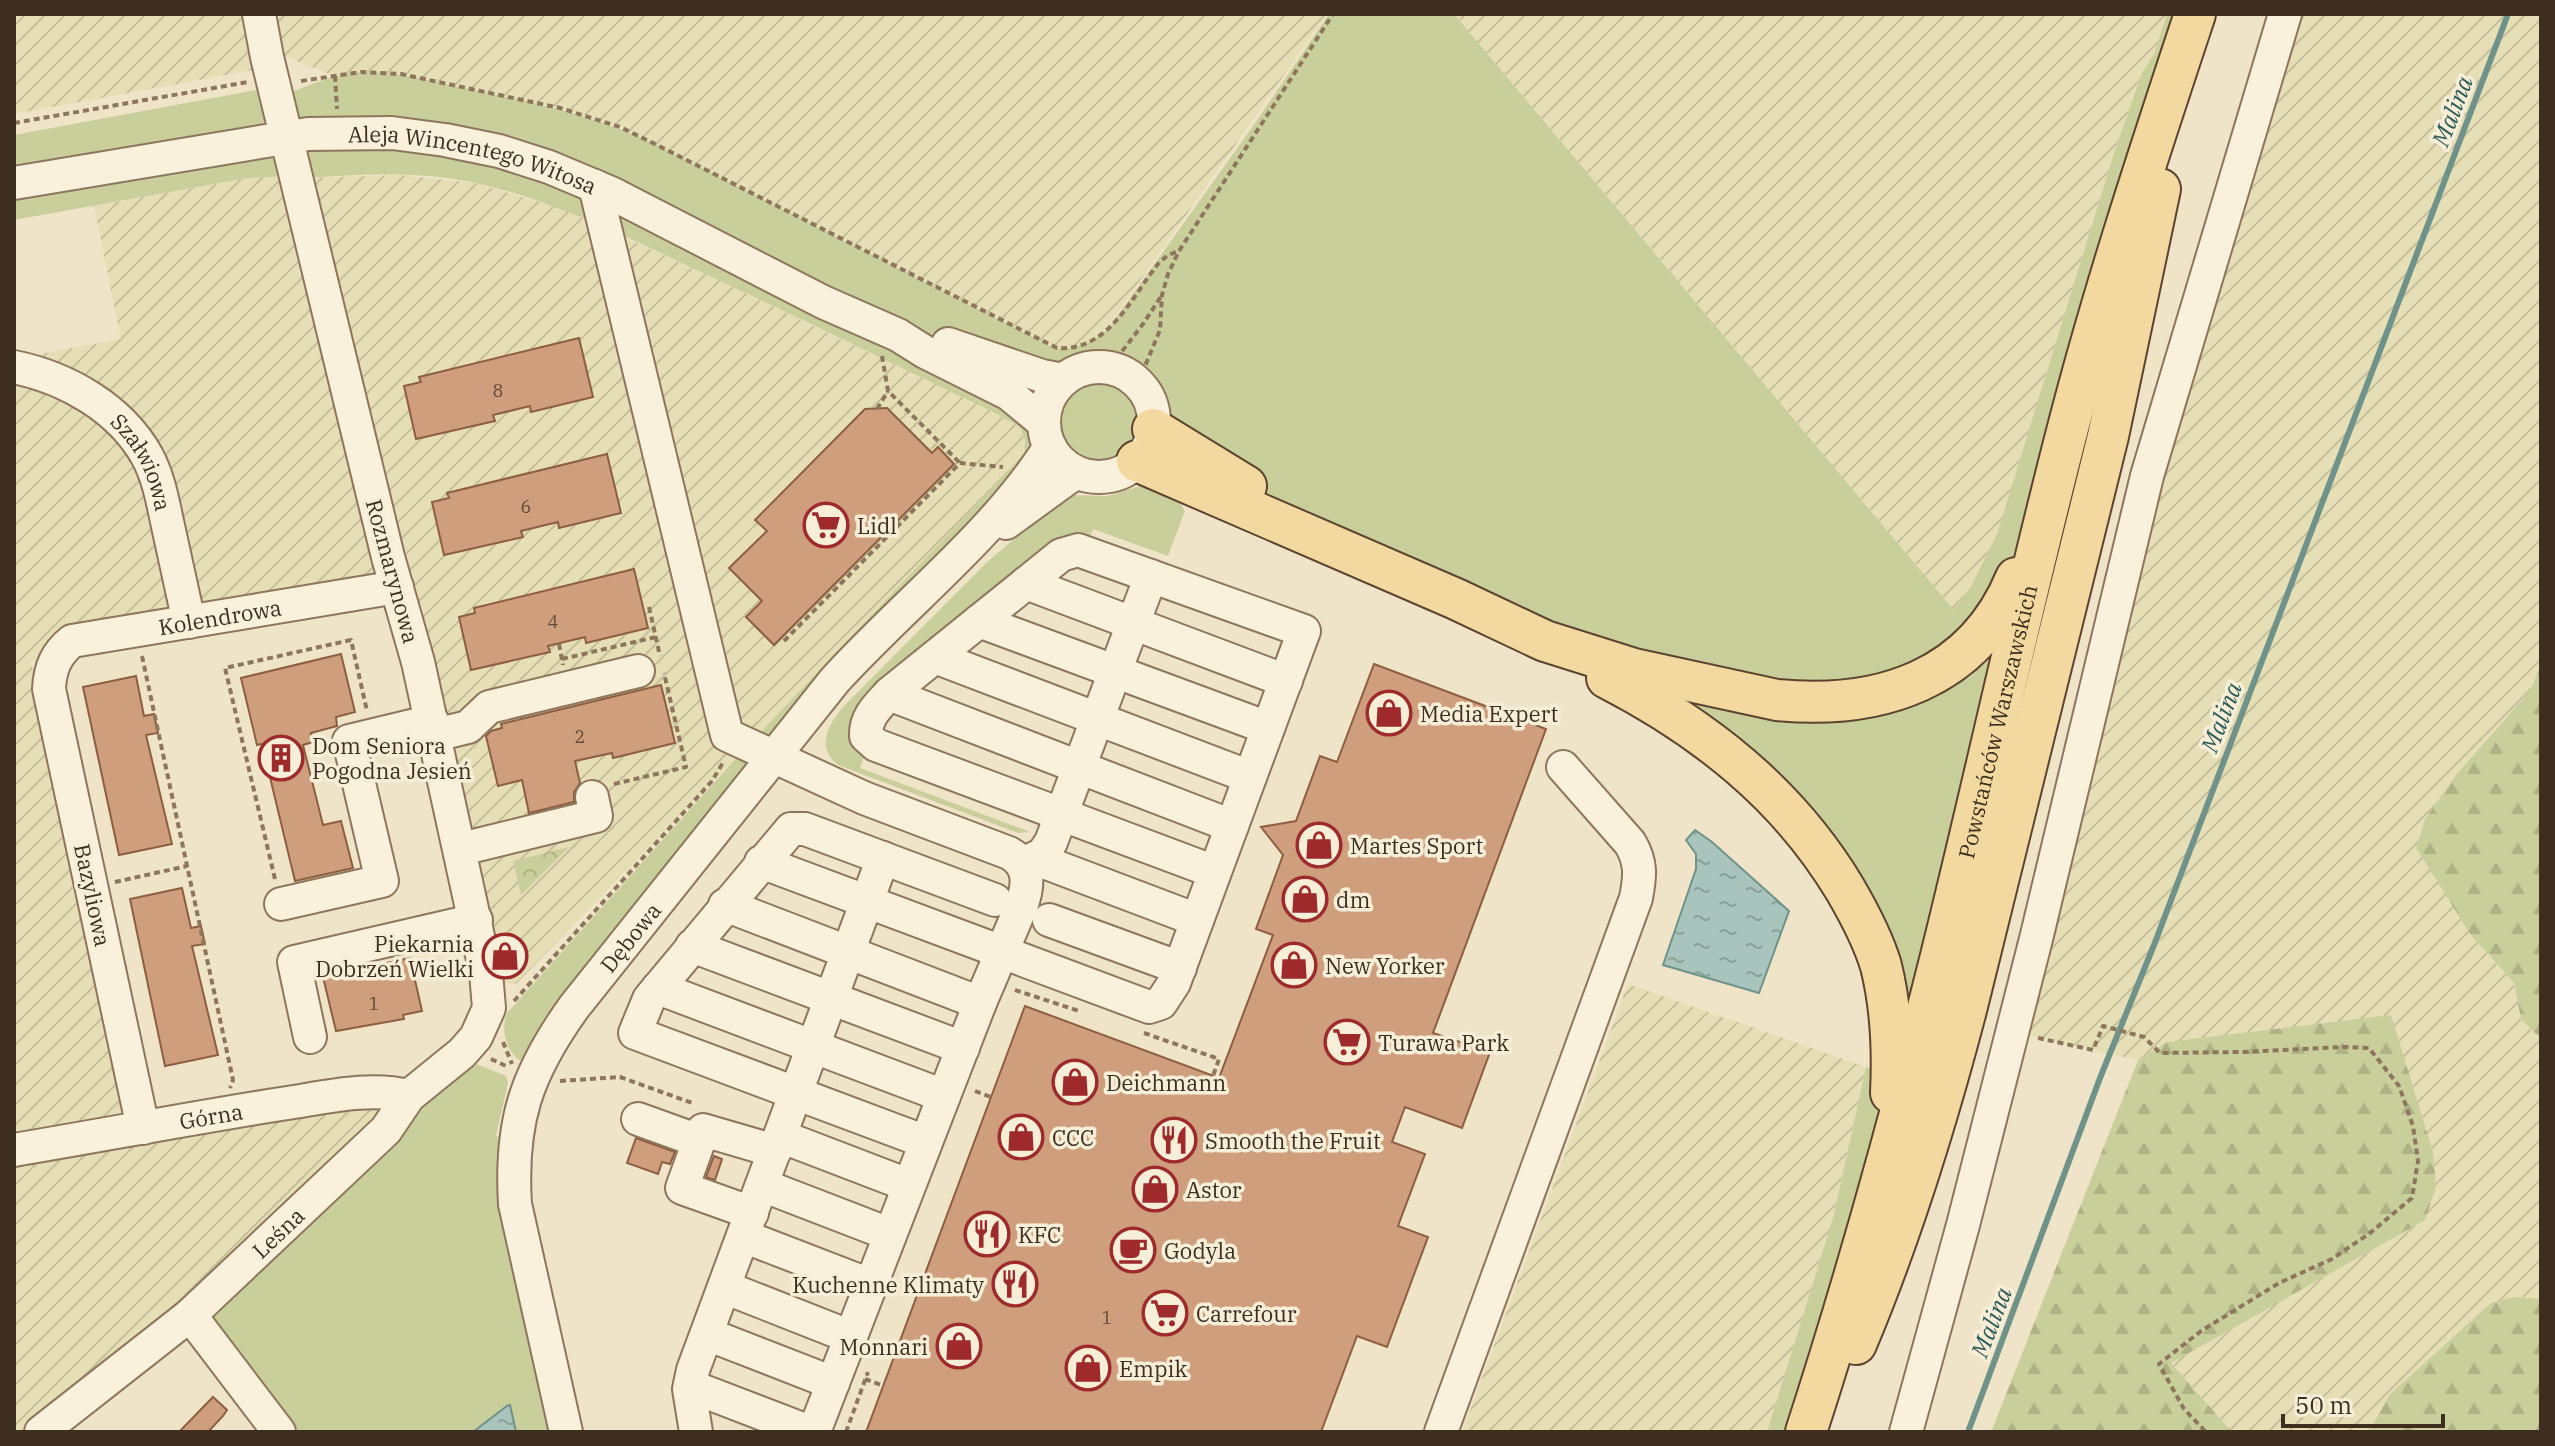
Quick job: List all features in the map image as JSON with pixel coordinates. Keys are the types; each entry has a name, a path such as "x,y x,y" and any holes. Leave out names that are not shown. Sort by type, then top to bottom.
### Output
{"main road":[{"name":"Powstańców Warszawskich","path":"1806,1432 1889,1152 1942,952 2069,421 2133,200 2196,14"},
{"name":"Powstańców Warszawskich","path":"1819,1432 1899,1238 1942,1101 2108,436 2196,14"},
{"path":"1145,445 1328,543 1545,641 1647,673 1777,700 1845,701 1914,686 1940,671 1972,646 2010,592 2026,555 2069,421"},
{"path":"1545,641 1587,668 1663,709 1715,743 1768,789 1832,868 1863,921 1881,966 1889,1011 1891,1053 1889,1152"}],"street":[{"name":"Rozmarynowa","path":"259,14 286,136 434,728 476,920 489,1008"},
{"path":"1906,1432 2012,1032 2147,476 2285,14"},
{"name":"Aleja Wincentego Witosa","path":"14,183 286,136 392,133 470,144 549,167 595,186 823,302 896,346 925,352 1009,394 1047,435"},
{"path":"595,186 727,735 864,798 1029,862 1197,920"},
{"name":"Aleja Wincentego Witosa","path":"896,346 953,345 1042,376 1063,380"},
{"name":"Szałwiowa","path":"14,367 65,383 95,401 124,424 147,457 160,490 189,622"},
{"path":"1110,367 1138,383 1148,397 1153,412 1145,445 1124,471 1108,476 1091,476 1076,472 1060,461 1047,435 1049,399 1063,380 1077,371 1110,367"},
{"name":"Dębowa","path":"566,1432 515,1204 519,1115 543,1054 574,1007 772,757 863,649 981,535 1028,478 1047,435"},
{"name":"Dębowa","path":"981,535 1007,522 1076,472"},
{"path":"761,862 1149,1007 1156,1006 1168,995 1180,968 1304,631 1078,550 1061,555 889,694 867,722 865,730 870,741 1215,872"},
{"path":"1029,862 1043,854 1051,842 1151,576"},
{"path":"1026,583 1286,681"},
{"name":"Kolendrowa","path":"53,662 72,641 397,587"},
{"path":"979,621 1268,728"},
{"path":"935,657 1250,777"},
{"name":"Bazyliowa","path":"53,662 49,689 143,1128"},
{"path":"281,904 382,881 349,741 373,735 468,727 489,707 638,671"},
{"path":"889,694 1232,826"},
{"path":"1441,1432 1636,898 1641,874 1630,843 1563,767"},
{"path":"461,849 596,816 596,792"},
{"path":"926,1142 635,1033 644,1008 658,988 785,833 798,828 995,900"},
{"path":"696,1432 690,1386 883,858"},
{"path":"690,1386 812,1432 926,1142 958,1094 963,1048 1027,892 1029,862"},
{"path":"725,905 980,1003"},
{"path":"310,1037 294,962 476,920"},
{"path":"1049,920 1180,968"},
{"path":"692,946 963,1048"},
{"path":"658,988 813,1047 958,1094"},
{"name":"Leśna","path":"41,1432 190,1315 386,1130 409,1096 462,1053 476,1037 489,1008"},
{"name":"Górna","path":"14,1150 367,1091 390,1091 409,1096"},
{"path":"638,1119 710,1138 777,1144 908,1185"},
{"path":"710,1138 682,1188 752,1211 889,1234"},
{"path":"752,1211 870,1285"},
{"path":"724,1287 851,1337"},
{"path":"190,1315 269,1428"},
{"path":"707,1334 833,1383"}],"path":[{"path":"1138,383 1160,330 1162,295 1179,251 1333,14"},
{"path":"335,76 340,133"},
{"path":"1110,329 1158,264 1179,251"},
{"path":"1110,367 1162,295"},
{"path":"896,346 882,352 888,391 960,463 1006,467"},
{"path":"877,409 888,391"},
{"path":"784,641 960,463"},
{"path":"596,792 686,767 649,607"},
{"path":"562,659 656,637"},
{"path":"281,904 225,668 351,640 373,735"},
{"path":"142,653 233,1080 230,1097 219,1114"},
{"path":"489,1008 502,1007 516,1000 712,781 721,770 728,752"},
{"path":"104,884 187,866"},
{"path":"2012,1032 2093,1050 2103,1026 2144,1037 2160,1053 2369,1048 2399,1086 2413,1126 2418,1161 2412,1198 2332,1259 2279,1283 2201,1331 2159,1364 2184,1409 2206,1432"},
{"path":"1213,1076 1219,1059"},
{"path":"532,1077 553,1081 620,1077 702,1106"},
{"path":"958,1094 991,1097"},
{"path":"865,1379 884,1386"}],"shaded area":[{"path":"14,14 247,14 259,69 14,114"},
{"path":"272,14 1327,14 1107,328 1087,345 1067,349 1050,346 620,127 560,108 401,74 361,72 335,76 281,55"},
{"path":"1454,14 2167,14 2115,150 1997,534 1970,588 1953,609"},
{"path":"2285,14 2541,14 2541,665 2530,691 2456,775 2425,819 2471,935 2514,983 2521,1019 2541,1039 2541,1299 2514,1297 2491,1303 2390,1394 2369,1432 2232,1432 2171,1363 2194,1348 2167,1042 2138,1060 2012,1032"},
{"path":"400,175 475,183 560,208 995,413 1020,427 1025,440 1024,454 806,686 516,984 505,983 499,974 307,178"},
{"path":"286,176 391,601 31,662 132,1113 14,1141 14,359 121,339 94,206 248,178"},
{"path":"1628,984 1866,1067 1833,1218 1767,1432 1462,1432"},
{"path":"380,1103 384,1112 383,1122 41,1432 14,1432 14,1159"}],"green space":[{"path":"1329,14 1454,14 1953,609 1970,588 1997,534 2115,150 2142,73 2154,54 2167,14 2195,14 1806,1432 1767,1432 1833,1218 1866,1067 1892,1075 1832,868 1631,690 1124,471 1102,475 1082,473 1066,464 1050,447 524,1063 513,1054 506,1041 504,1027 507,1013 739,755 1024,454 1025,440 1020,427 995,413 611,230 558,208 504,190 455,179 413,175 307,178 300,121 292,118 286,94 342,75 388,73 586,117 657,145 1050,346 1067,348 1088,342 1108,329"},
{"path":"262,89 268,119 257,128 14,170 14,135"},
{"path":"278,155 286,176 248,178 14,220 14,196"},
{"path":"1143,485 1172,490 1185,511 1168,556 1093,529 1088,543 851,728 853,743 865,754 860,768 1030,832 1018,833 838,765 831,758 826,737 842,708 985,564 1071,495 1108,496"},
{"path":"2541,665 2541,1039 2521,1019 2514,983 2471,935 2416,848 2425,819 2456,775 2530,691"},
{"path":"569,847 521,895 513,861"},
{"path":"2391,1015 2433,1152 2436,1187 2425,1220 2171,1363 2232,1432 1991,1432 2138,1060 2167,1042"},
{"path":"474,1063 506,1076 508,1083 496,1136 515,1145 566,1432 279,1432 190,1315 392,1139 451,1080"},
{"path":"2514,1297 2541,1299 2541,1432 2369,1432 2390,1394 2491,1303"}],"water":[{"path":"1695,830 1789,911 1759,993 1663,965 1696,869 1696,854 1686,840"},
{"path":"510,1405 516,1432 473,1432 507,1406"}],"building":[{"path":"579,338 593,397 531,412 530,406 493,415 495,421 416,439 404,386 421,382 419,377"},
{"name":"Lidl","path":"887,408 932,453 938,447 954,464 774,645 746,617 762,601 729,568 767,531 755,520 865,409"},
{"path":"607,454 621,513 559,528 558,522 521,531 523,537 444,555 432,502 449,498 447,493"},
{"path":"634,569 648,628 586,643 585,637 548,646 550,652 471,670 459,617 475,613 474,608"},
{"name":"Dom Seniora Pogodna Jesień","path":"341,654 355,712 336,717 337,726 311,733 313,742 303,745 323,825 341,821 353,868 295,881 262,744 257,745 241,678"},
{"name":"Turawa Park","path":"1374,664 1546,729 1433,1033 1490,1052 1462,1128 1405,1107 1392,1142 1425,1154 1398,1226 1428,1237 1387,1347 1357,1336 1321,1432 866,1432 1025,1006 1219,1078 1273,935 1256,929 1283,855 1261,827 1296,821 1320,756 1337,762"},
{"path":"136,676 144,716 154,714 158,733 146,735 172,844 119,855 83,687"},
{"path":"661,685 675,743 613,758 612,753 575,761 580,783 574,792 574,802 529,813 522,780 498,786 486,736 502,728 501,724"},
{"path":"182,888 191,928 201,926 205,944 192,946 218,1055 165,1066 130,899"},
{"path":"410,958 422,1011 403,1015 404,1019 336,1031 323,977 354,971 354,975"},
{"path":"636,1138 675,1152 670,1164 662,1162 658,1174 627,1163"},
{"path":"714,1156 722,1159 715,1180 706,1177"},
{"path":"213,1397 227,1410 208,1432 179,1432"}],"waterway":[{"name":"Malina","path":"1968,1432 2100,1078 2154,945 2508,14"}],"place":[{"name":"Lidl","path":"826,525"},
{"name":"Media Expert","path":"1389,713"},
{"name":"Dom Seniora Pogodna Jesień","path":"281,758"},
{"name":"Martes Sport","path":"1319,845"},
{"name":"dm","path":"1305,899"},
{"name":"Piekarnia Dobrzeń Wielki","path":"505,956"},
{"name":"New Yorker","path":"1294,965"},
{"name":"Turawa Park","path":"1347,1042"},
{"name":"Deichmann","path":"1075,1082"},
{"name":"CCC","path":"1021,1137"},
{"name":"Smooth the Fruit","path":"1174,1140"},
{"name":"Astor","path":"1155,1189"},
{"name":"KFC","path":"987,1234"},
{"name":"Godyla","path":"1133,1250"},
{"name":"Kuchenne Klimaty","path":"1015,1284"},
{"name":"Carrefour","path":"1165,1313"},
{"name":"Monnari","path":"959,1346"},
{"name":"Empik","path":"1088,1368"}]}
